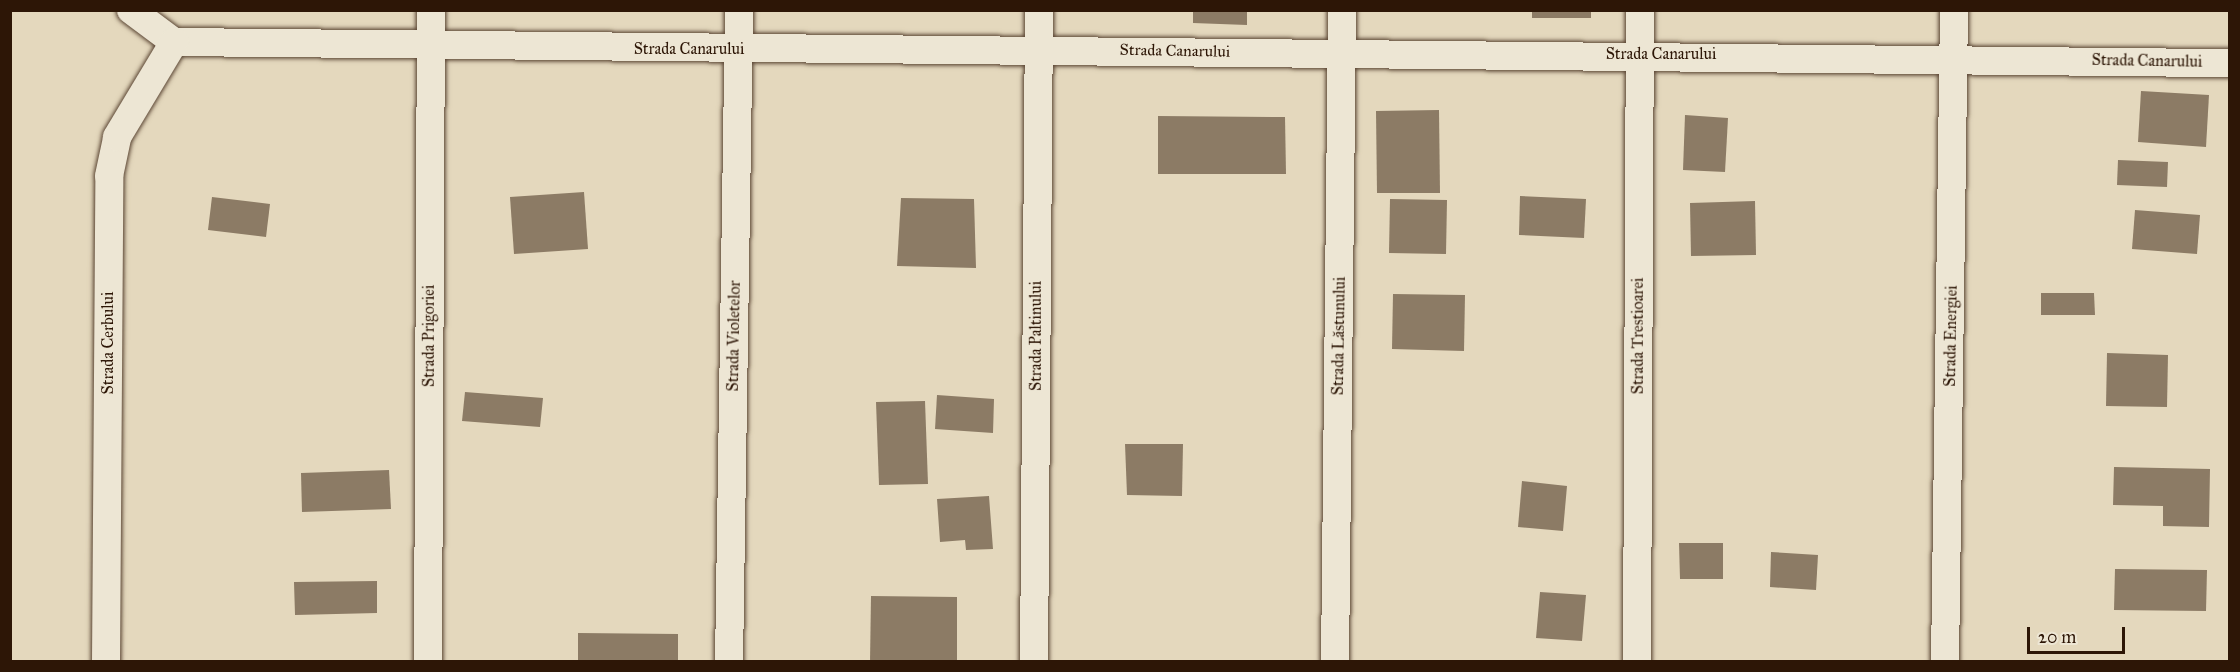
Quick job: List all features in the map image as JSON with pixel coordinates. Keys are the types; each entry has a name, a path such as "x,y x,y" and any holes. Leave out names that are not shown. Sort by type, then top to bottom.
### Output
{"street":[{"path":"131,10 174,42"},
{"name":"Strada Prigoriei","path":"428,662 430,10"},
{"name":"Strada Violetelor","path":"729,662 739,10"},
{"name":"Strada Paltinului","path":"1034,662 1039,10"},
{"name":"Strada Lăstunului","path":"1335,662 1342,10"},
{"name":"Strada Trestioarei","path":"1636,662 1640,10"},
{"name":"Strada Energiei","path":"1945,662 1954,10"},
{"name":"Strada Canarului","path":"174,42 430,47 1039,49 1342,54 1639,53 2229,63"},
{"name":"Strada Cerbului","path":"106,662 109,176 117,137 174,42"}],"building":[{"path":"1193,10 1247,10 1247,25 1193,23"},
{"path":"1532,10 1591,10 1591,18 1532,18"},
{"path":"2141,91 2209,95 2206,147 2138,142"},
{"path":"1439,110 1440,193 1377,193 1376,111"},
{"path":"1685,115 1728,118 1725,172 1683,170"},
{"path":"1158,116 1285,117 1286,174 1158,174"},
{"path":"2118,160 2168,162 2167,187 2117,185"},
{"path":"584,192 588,249 514,254 510,197"},
{"path":"1520,196 1586,199 1584,238 1519,235"},
{"path":"212,197 270,204 266,237 208,230"},
{"path":"901,198 974,199 976,268 897,266"},
{"path":"1390,199 1447,200 1446,254 1389,253"},
{"path":"1755,201 1756,255 1691,256 1690,203"},
{"path":"2135,210 2200,215 2197,254 2132,249"},
{"path":"2041,293 2094,293 2095,315 2041,315"},
{"path":"1393,294 1465,295 1464,351 1392,349"},
{"path":"2107,353 2168,355 2167,407 2106,406"},
{"path":"465,392 543,398 540,427 462,421"},
{"path":"937,395 994,399 993,433 935,429"},
{"path":"925,401 928,484 879,485 876,402"},
{"path":"1125,444 1183,444 1182,496 1127,495"},
{"path":"2114,467 2210,469 2209,527 2163,526 2163,506 2113,505"},
{"path":"389,470 391,509 302,512 301,473"},
{"path":"1522,481 1567,486 1563,531 1518,527"},
{"path":"989,496 993,549 966,550 965,540 940,542 937,499"},
{"path":"1679,543 1723,543 1723,579 1680,579"},
{"path":"1771,552 1818,555 1816,590 1770,587"},
{"path":"2115,569 2207,570 2206,611 2114,610"},
{"path":"377,581 377,613 295,615 294,582"},
{"path":"1540,592 1586,595 1582,641 1536,638"},
{"path":"871,596 957,597 957,662 870,662"},
{"path":"578,633 678,634 678,662 578,662"}]}
